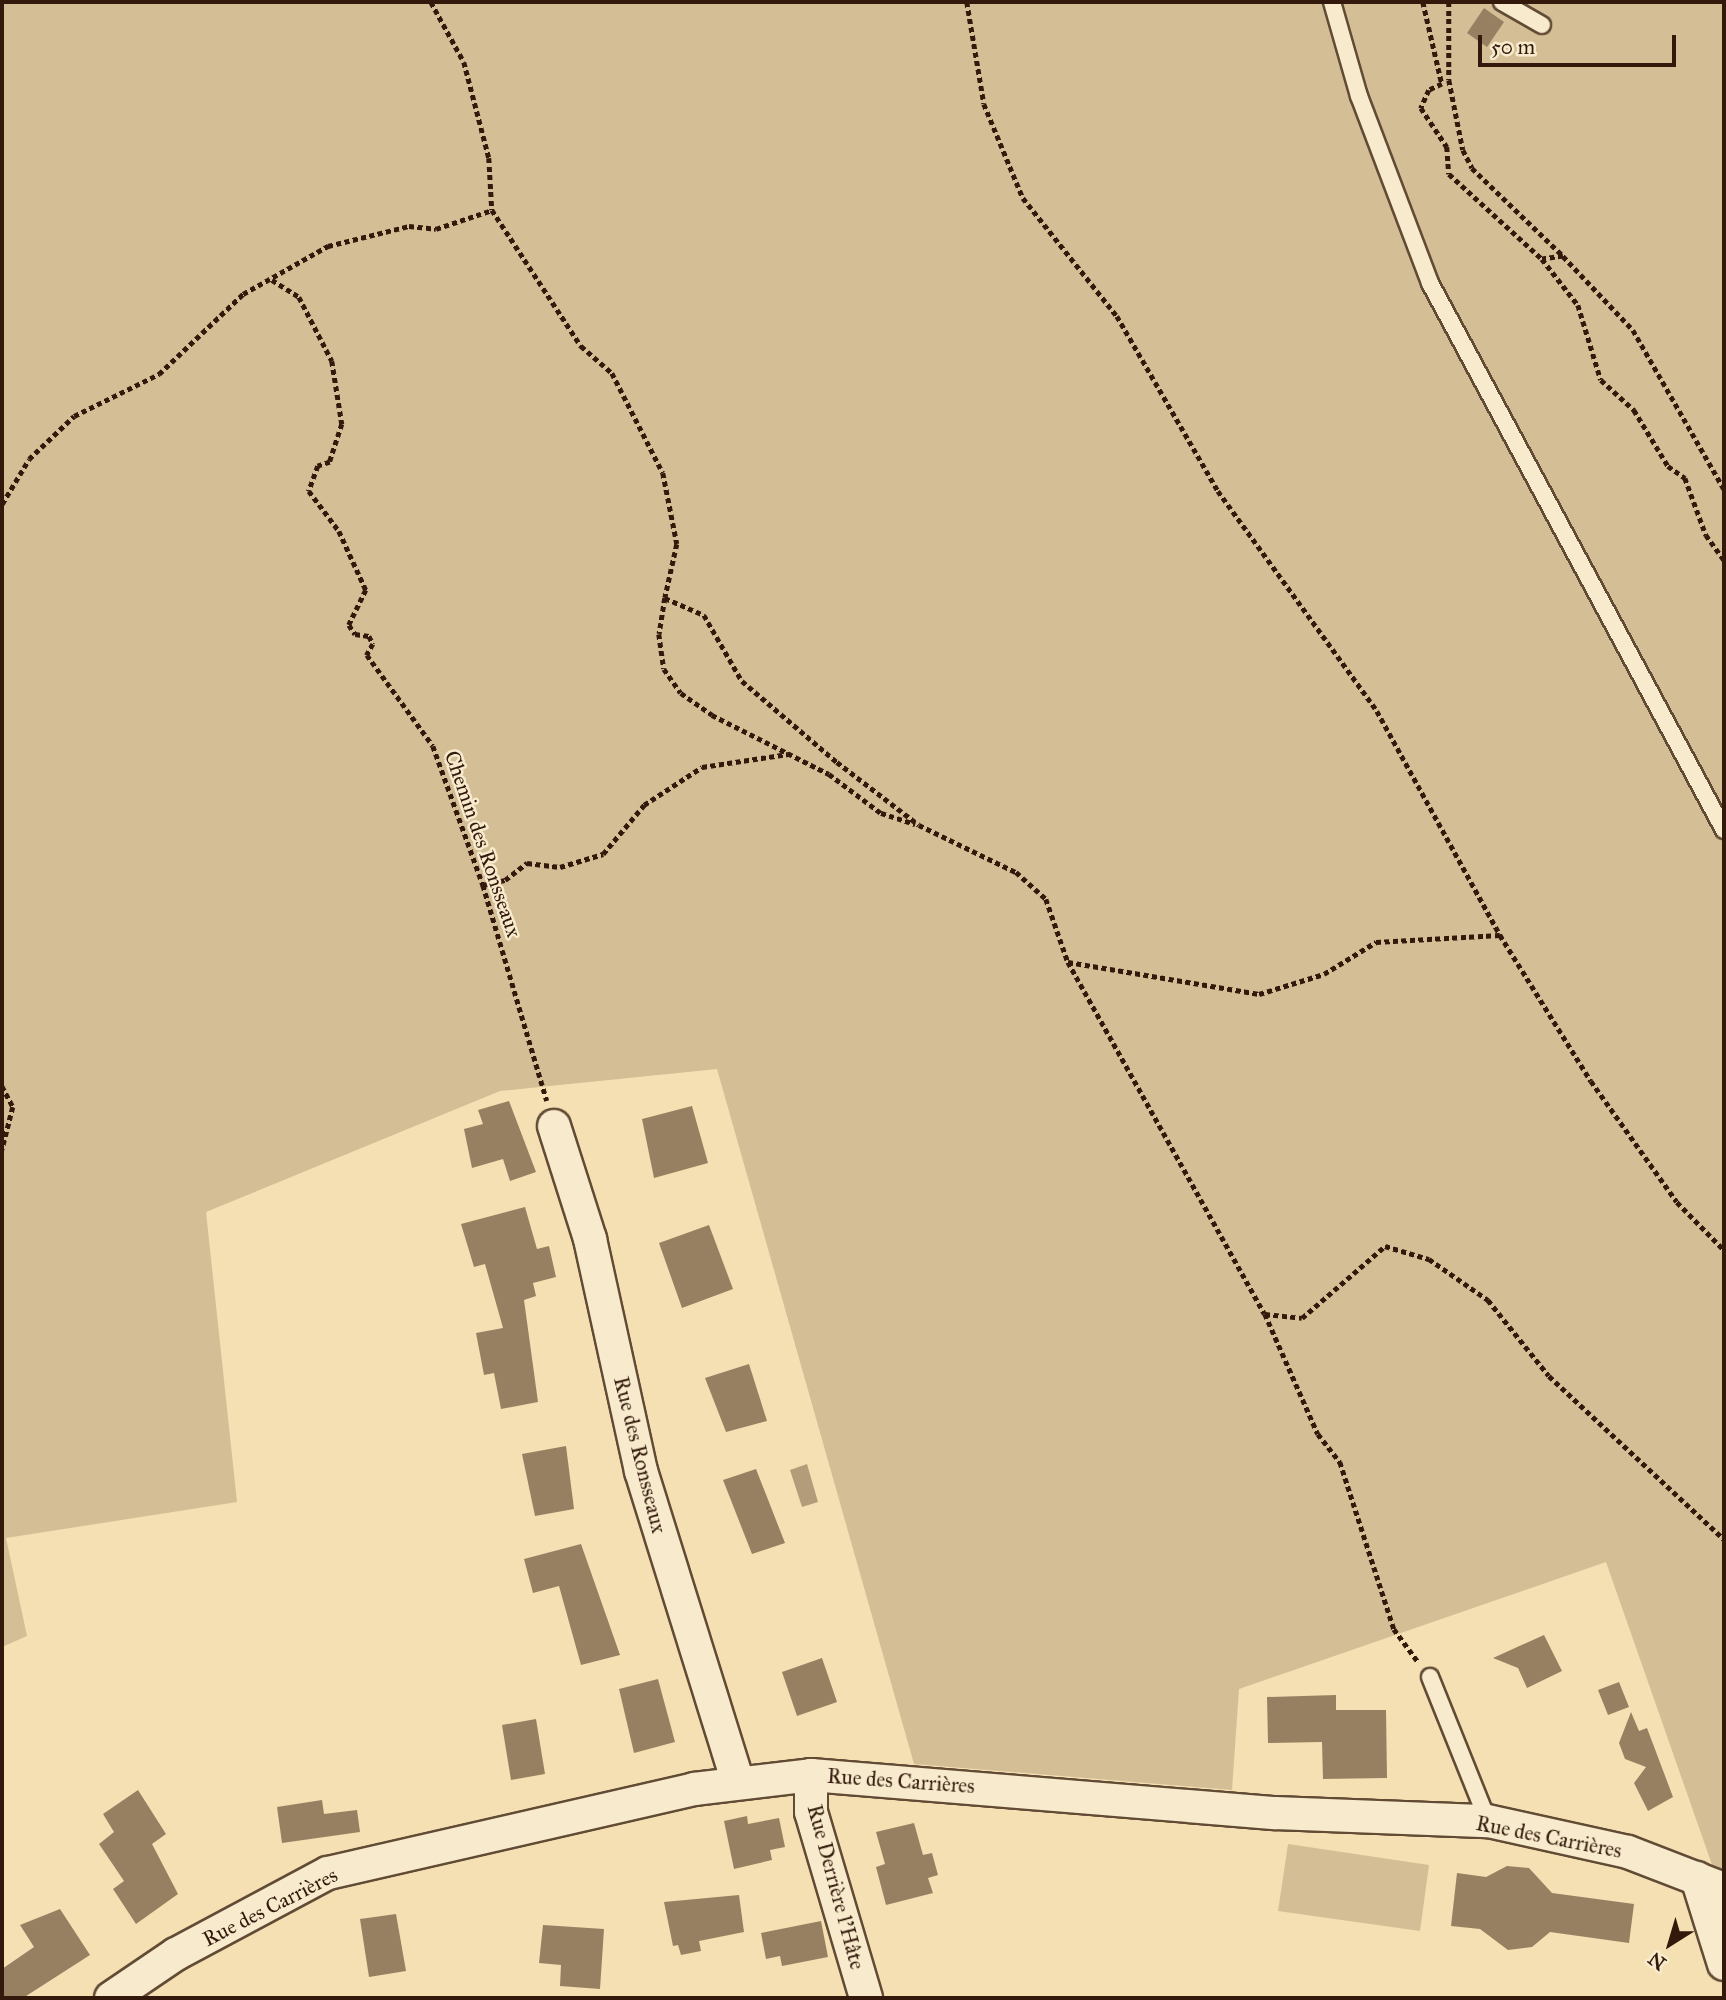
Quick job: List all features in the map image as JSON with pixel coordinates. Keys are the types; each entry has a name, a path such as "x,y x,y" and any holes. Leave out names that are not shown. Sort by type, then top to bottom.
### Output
{"street":[{"name":"Rue des Ronsseaux","path":"554,1126 590,1239 667,1563 737,1780"},
{"name":"Rue des Carrières","path":"111,1998 176,1954 328,1873 737,1780 811,1775 1275,1813 1488,1821 1628,1852 1711,1883"},
{"name":"Rue Derrière l'Hâte","path":"811,1775 811,1812 866,1998"},
{"path":"1711,1883 1724,1964"}],"lane":[{"path":"1332,2 1359,96 1430,283 1724,830"},
{"path":"1502,2 1542,25"},
{"path":"1430,1677 1488,1821"}],"path":[{"path":"431,2 464,62 489,158 492,210 580,346 612,373 663,473 677,544 660,634 664,669 681,693 789,754 881,813 919,825 1016,872 1046,899 1068,962 1265,1314 1318,1434 1340,1462 1394,1629 1430,1677"},
{"path":"967,2 984,104 1023,198 1117,316 1218,491 1377,711 1500,935 1677,1202 1724,1250"},
{"path":"1423,2 1442,84"},
{"path":"1449,2 1449,80 1472,168 1563,256 1633,330 1724,489"},
{"path":"1449,80 1429,90 1422,108 1447,148 1449,174 1542,259 1578,304 1601,380 1634,410 1668,466 1685,478 1706,536 1724,561"},
{"path":"2,504 29,459 74,416 159,374 243,295 328,246 409,226 436,229 492,210"},
{"path":"1542,259 1563,256"},
{"name":"Chemin des Ronsseaux","path":"272,280 299,297 332,361 342,424 330,462 318,467 309,491 339,531 366,590 349,625 355,634 369,636 373,644 367,655 433,746 484,885 554,1126"},
{"path":"666,598 704,615 742,681 919,825"},
{"path":"484,885 505,880 527,863 560,867 603,854 644,805 702,767 789,754"},
{"path":"1068,962 1259,994 1324,974 1376,942 1500,935"},
{"path":"2,1086 13,1107 2,1150"},
{"path":"1265,1314 1301,1318 1385,1245 1429,1259 1488,1300 1549,1376 1724,1539"}],"shaded area":[{"path":"2,2 1724,2 1724,1899 1606,1562 1239,1689 1232,1790 914,1764 717,1069 500,1091 206,1212 237,1502 6,1538 27,1636 2,1647"},
{"path":"807,1464 818,1502 802,1507 790,1470"},
{"path":"1288,1844 1429,1865 1420,1931 1278,1911"}],"building":[{"path":"1484,8 1504,22 1487,47 1467,33"},
{"path":"509,1101 536,1172 510,1181 503,1159 472,1168 464,1129 483,1124 478,1110"},
{"path":"692,1106 708,1163 654,1178 642,1119"},
{"path":"525,1207 537,1249 549,1246 556,1277 533,1283 536,1296 524,1300 538,1402 501,1409 494,1373 484,1375 476,1333 503,1328 485,1264 474,1267 461,1224"},
{"path":"709,1225 733,1289 682,1308 659,1243"},
{"path":"749,1364 767,1421 726,1432 705,1378"},
{"path":"566,1446 574,1509 535,1516 522,1454"},
{"path":"756,1469 785,1543 752,1554 723,1480"},
{"path":"581,1544 620,1655 581,1665 559,1586 533,1593 524,1559"},
{"path":"1544,1635 1562,1671 1527,1688 1518,1668 1493,1658"},
{"path":"822,1658 837,1702 797,1716 782,1672"},
{"path":"658,1679 675,1742 634,1753 619,1689"},
{"path":"1619,1682 1629,1707 1608,1715 1598,1690"},
{"path":"1336,1695 1336,1710 1386,1710 1387,1778 1323,1779 1322,1742 1268,1743 1267,1697"},
{"path":"1631,1712 1639,1731 1647,1728 1673,1797 1648,1811 1634,1783 1646,1767 1625,1759 1619,1743"},
{"path":"536,1719 545,1774 511,1780 502,1725"},
{"path":"138,1790 166,1834 152,1844 178,1894 136,1924 113,1889 124,1881 99,1844 114,1832 103,1814"},
{"path":"322,1800 324,1814 357,1810 360,1832 282,1843 277,1807"},
{"path":"747,1816 748,1824 779,1818 785,1847 770,1850 772,1860 734,1869 724,1821"},
{"path":"914,1823 923,1855 932,1853 938,1875 928,1878 933,1893 886,1905 876,1867 885,1864 876,1832"},
{"path":"1507,1866 1529,1868 1552,1893 1634,1904 1629,1943 1550,1932 1532,1947 1508,1950 1480,1929 1451,1926 1457,1873 1486,1877"},
{"path":"739,1895 744,1932 699,1941 701,1951 681,1955 678,1945 673,1946 664,1902"},
{"path":"60,1909 90,1955 23,1998 2,1998 2,1969 34,1947 20,1925"},
{"path":"396,1914 406,1971 369,1977 360,1919"},
{"path":"821,1921 828,1957 782,1966 780,1956 766,1959 761,1933"},
{"path":"543,1925 604,1929 600,1989 560,1986 561,1965 539,1963"}]}
